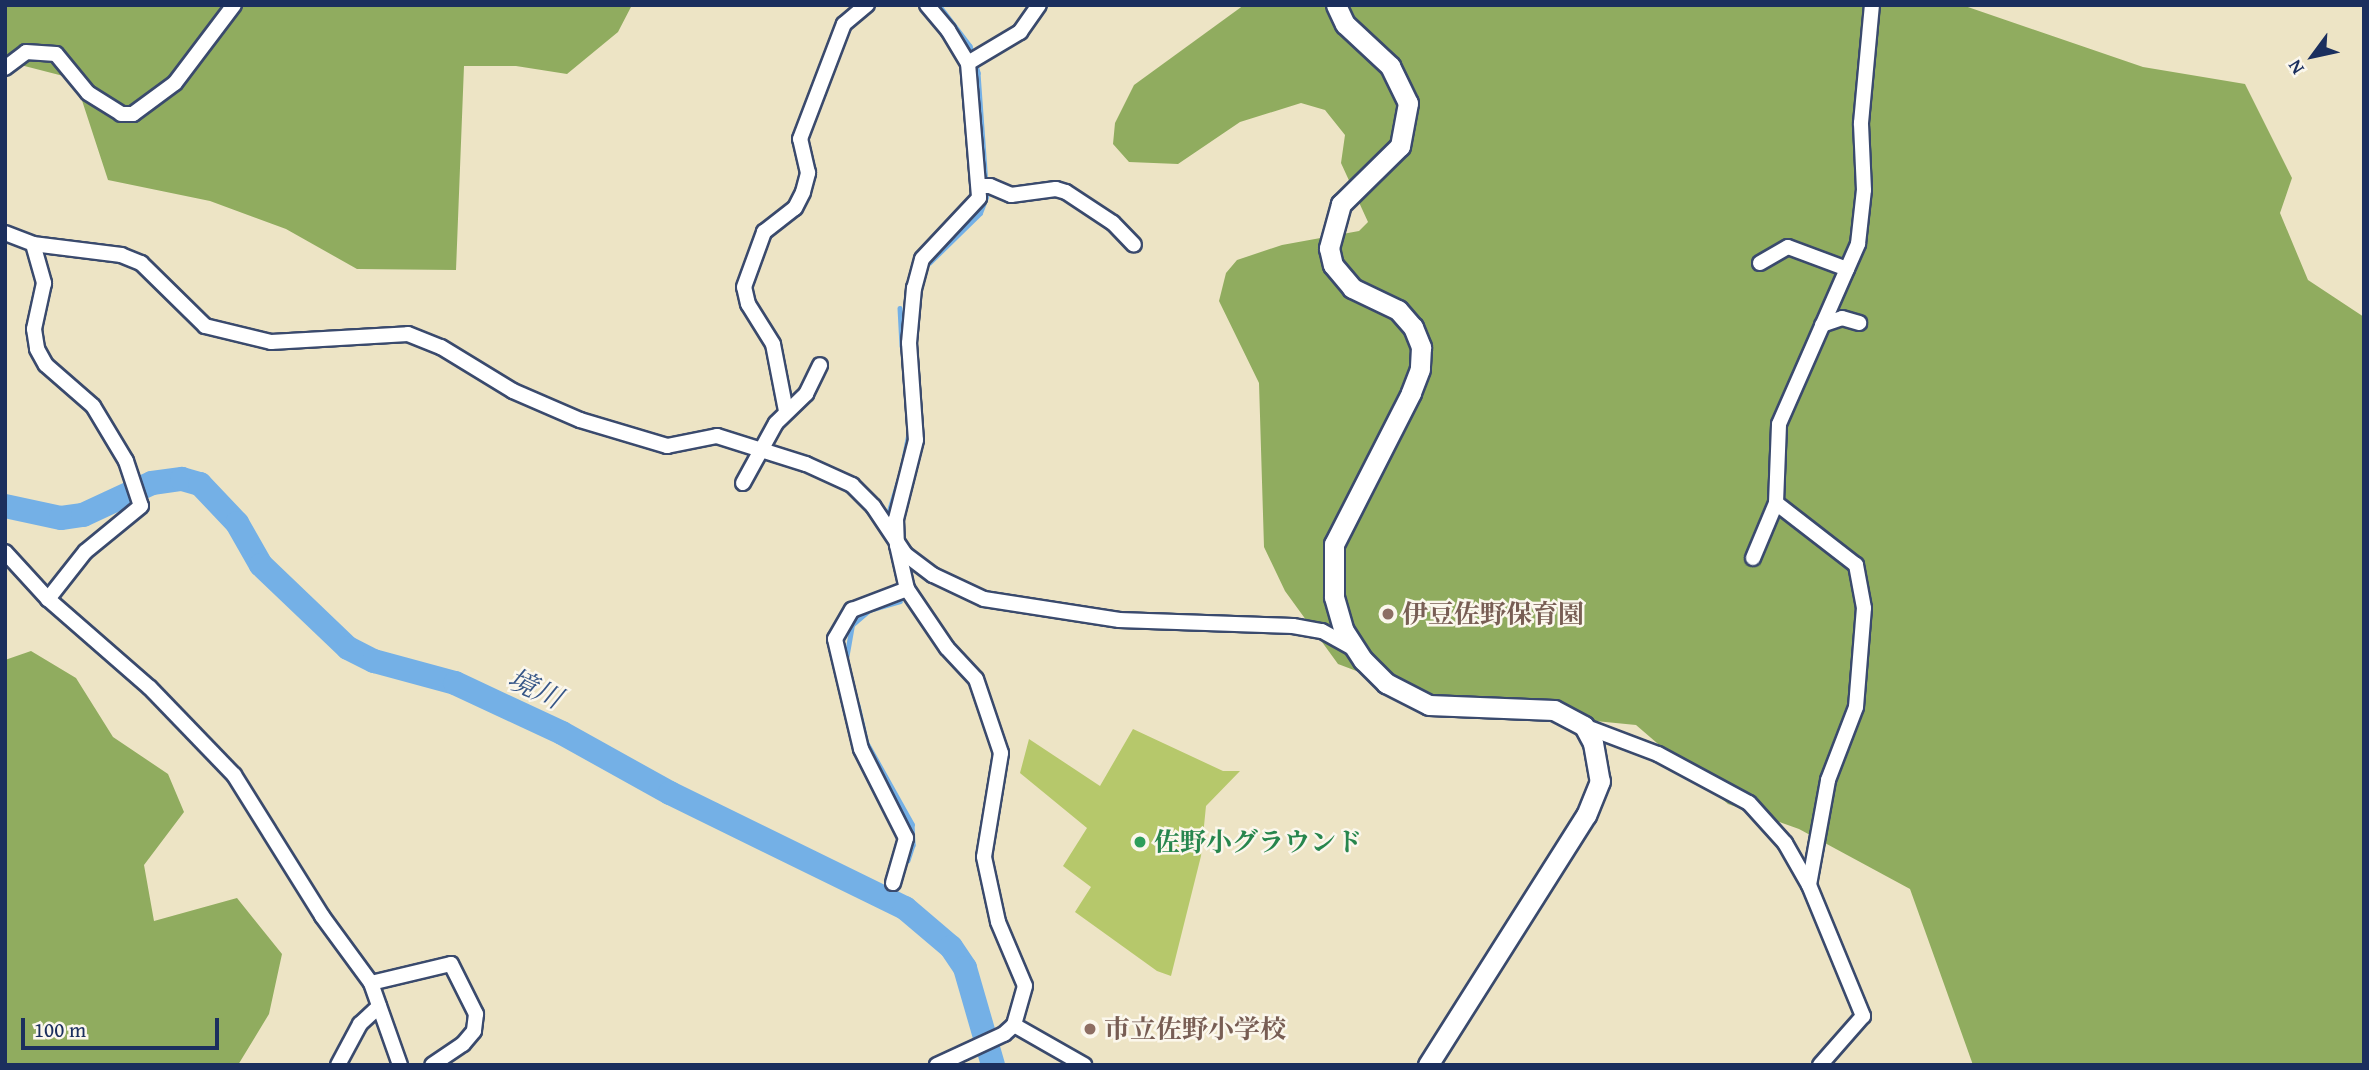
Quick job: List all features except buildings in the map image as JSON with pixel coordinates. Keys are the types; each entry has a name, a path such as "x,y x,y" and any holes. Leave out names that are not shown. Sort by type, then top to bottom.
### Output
{"street":[{"path":"5,68 26,52 56,54 88,93 121,114 133,114 175,83 234,5"},
{"path":"786,411 773,344 748,304 744,287 764,232 795,208 803,192 808,173 800,138 844,24 867,5"},
{"path":"927,5 972,61 984,186 974,208 922,259 914,288 909,343 916,440 896,519 897,545 907,589 947,648 975,678 1001,752 984,857 998,922 1026,986 1009,1030 937,1065"},
{"path":"972,61 1020,32 1039,5"},
{"path":"1336,5 1345,24 1390,66 1408,103 1400,146 1341,204 1329,248 1333,265 1352,288 1398,310 1413,327 1421,347 1420,369 1411,393 1334,544 1334,597 1344,631 1386,683 1429,705 1554,710 1584,726 1658,754 1749,803 1785,843 1809,885 1863,1016 1820,1065"},
{"path":"1754,558 1776,503 1779,424 1813,355 1822,325 1847,269 1864,219 1860,145 1872,5"},
{"path":"984,186 1011,195 1056,189 1066,192 1113,223 1135,245"},
{"path":"5,233 33,244 121,255 141,263 205,326 271,342 408,334 440,347 513,391 580,420 667,446 717,436 806,464 852,485 873,506 897,545 933,575 984,599 1119,620 1293,626 1322,631 1357,650"},
{"path":"33,244 44,284 34,329 37,349 46,365 93,406 126,461 141,506 85,551 48,599"},
{"path":"1759,263 1772,252 1788,247 1847,269"},
{"path":"1822,325 1842,318 1859,323"},
{"path":"743,484 786,411 806,394 820,365"},
{"path":"1776,503 1856,565 1864,608 1856,707 1828,780 1809,885"},
{"path":"5,552 48,599 150,688 234,775 322,916 371,983 400,1065"},
{"path":"893,883 906,838 861,749 835,639 852,610 907,589"},
{"path":"1429,1065 1586,815 1600,781 1593,743 1584,726"},
{"path":"371,983 451,964 476,1014 474,1031 464,1044 432,1065"},
{"path":"338,1065 360,1024 379,1006"},
{"path":"1009,1030 1084,1065"}],"green space":[{"path":"5,5 632,5 618,32 567,74 516,66 464,66 456,270 357,269 286,229 210,201 108,180 75,79 5,61"},
{"path":"1244,5 1962,5 2143,67 2245,84 2292,178 2280,213 2308,280 2364,317 2364,1065 1973,1065 1910,889 1799,829 1728,804 1636,725 1452,707 1338,664 1285,591 1264,547 1259,383 1219,301 1226,273 1237,260 1282,245 1359,231 1368,222 1341,163 1345,135 1325,110 1301,103 1240,122 1178,164 1129,162 1113,144 1115,123 1134,85"},
{"path":"31,651 76,678 113,737 168,774 184,812 144,865 154,921 237,898 282,954 269,1014 238,1065 5,1065 5,660"},
{"name":"佐野小グラウンド","path":"1133,729 1223,771 1240,771 1206,806 1201,856 1171,976 1157,971 1075,912 1091,887 1063,866 1087,828 1020,773 1029,739 1100,786"}],"waterway":[{"path":"939,5 970,46 978,73 986,185"},
{"path":"929,263 980,213 986,197"},
{"path":"900,308 902,346"},
{"path":"902,467 909,431"},
{"name":"境川","path":"5,506 61,518 83,515 152,483 182,479 200,484 237,523 261,565 348,648 374,661 455,683 562,733 670,793 905,908 951,947 965,968 993,1065"},
{"path":"888,514 899,479"},
{"path":"846,659 852,625 869,610 900,601"},
{"path":"858,705 867,743 912,824 913,845 908,860"},
{"name":"境川","path":"894,902 895,898"}],"place":[{"name":"伊豆佐野保育園","path":"1388,614"},
{"name":"佐野小グラウンド","path":"1140,842"},
{"name":"市立佐野小学校","path":"1090,1029"}]}
